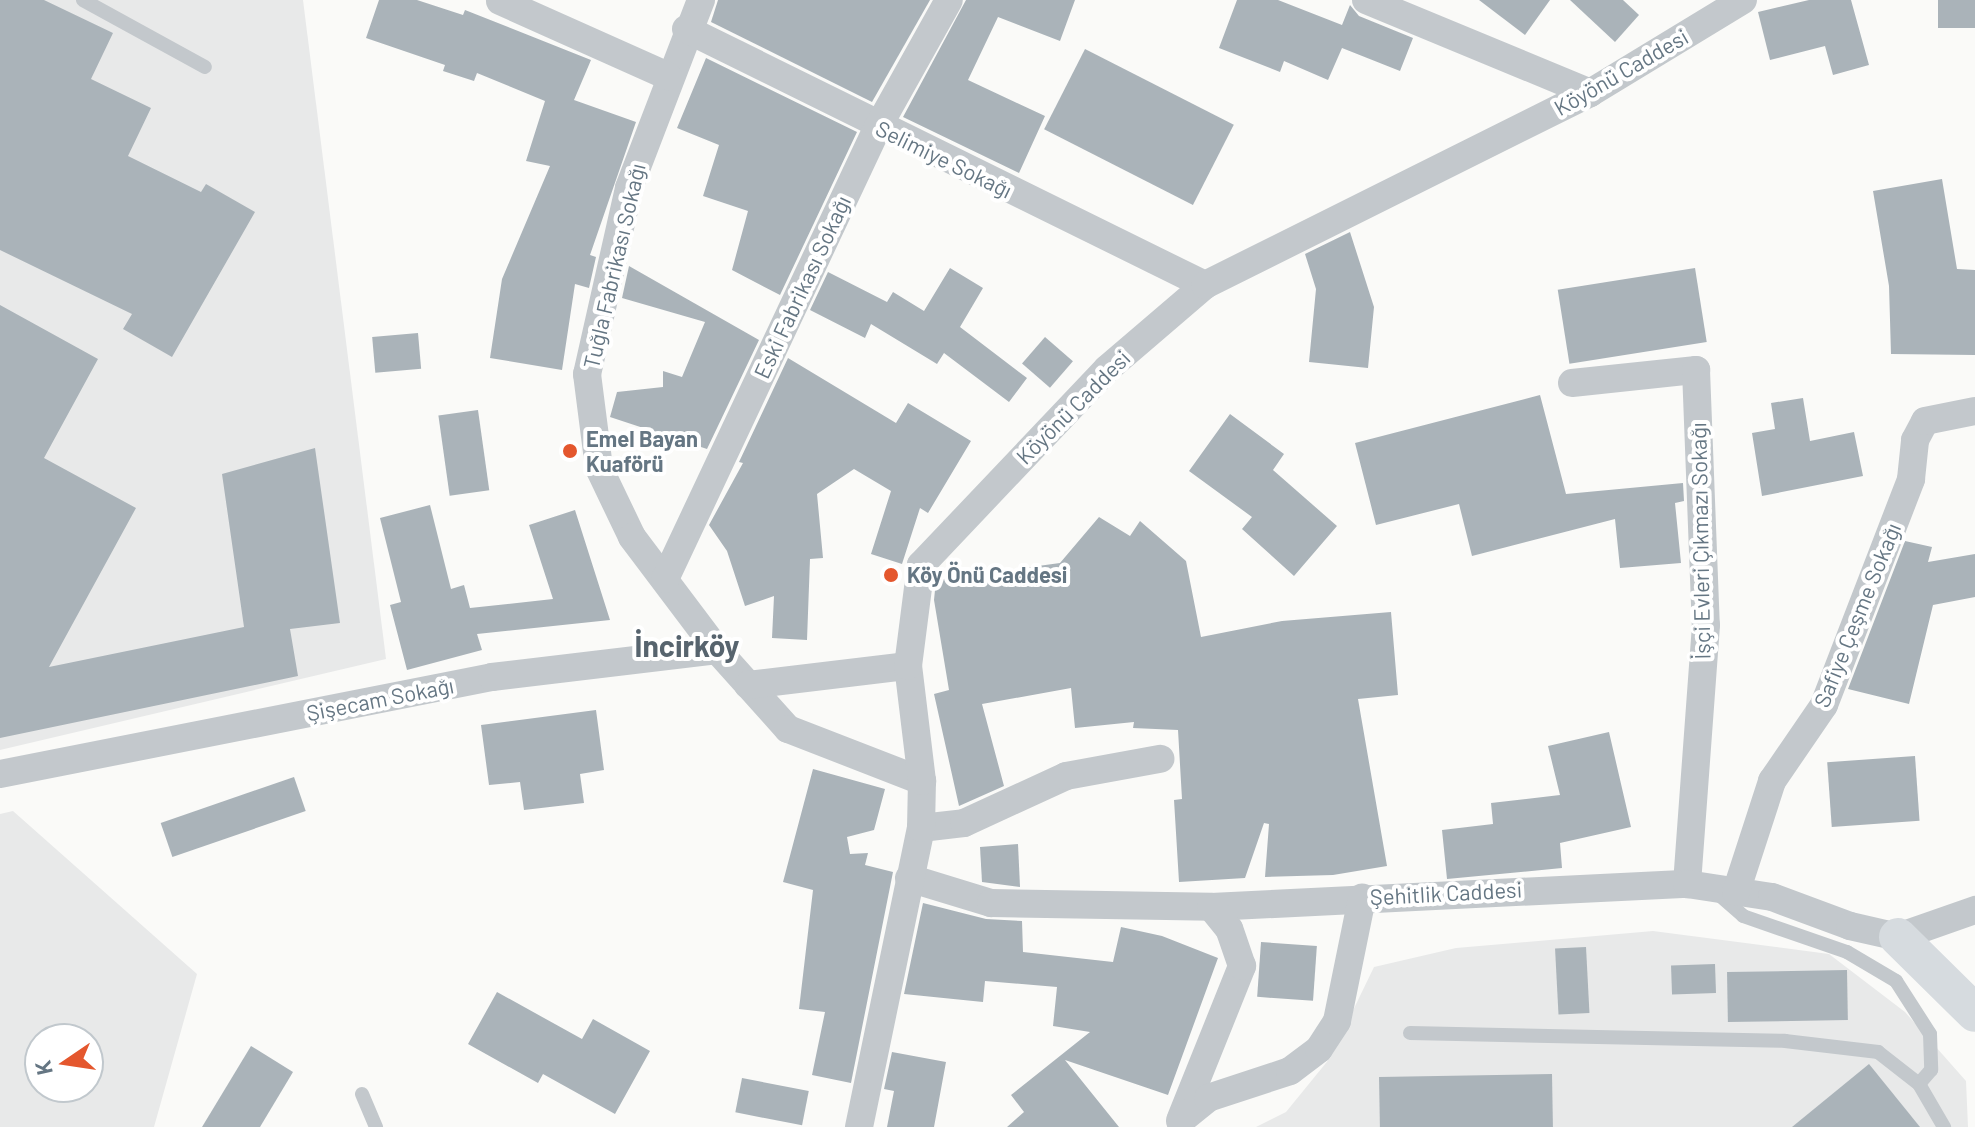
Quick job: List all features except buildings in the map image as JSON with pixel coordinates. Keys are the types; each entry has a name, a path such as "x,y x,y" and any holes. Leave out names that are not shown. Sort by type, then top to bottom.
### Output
{"main road":[{"path":"1898,937 1975,1013"}],"street":[{"name":"Tuğla Fabrikası Sokağı","path":"701,0 686,29 629,188 587,374 599,468 632,537 717,650"},
{"name":"Eski Fabrikası Sokağı","path":"665,579 878,127 949,0"},
{"path":"1366,0 1590,93"},
{"name":"Köyönü Caddesi","path":"859,1127 921,828 922,781 908,666 921,565 1107,369 1205,285 1590,93 1743,0"},
{"path":"500,1 668,76"},
{"name":"Selimiye Sokağı","path":"686,29 878,127 1205,285"},
{"name":"İşçi Evleri Çıkmazı Sokağı","path":"1572,383 1696,370 1706,625 1711,888"},
{"name":"Safiye Çeşme Sokağı","path":"1711,888 1772,781 1824,705 1911,479 1915,440 1925,421 1975,411"},
{"path":"717,650 788,729 922,781"},
{"name":"Şişecam Sokağı","path":"0,774 492,677 717,650"},
{"path":"748,685 908,666"},
{"path":"921,828 964,823 1066,776 1160,759"},
{"name":"Şehitlik Caddesi","path":"909,878 991,903 1211,907 1362,898 1711,888 1772,897 1850,926 1898,937"},
{"path":"1176,1124 1208,1098 1290,1071 1319,1049 1337,1021 1362,898"},
{"path":"1176,1124 1242,966 1229,929 1211,907"},
{"path":"1898,937 1975,910"}],"lane":[{"path":"83,0 205,67"},
{"path":"1711,888 1743,916 1847,952 1896,981 1930,1034 1931,1070 1919,1084"},
{"path":"1410,1033 1785,1041 1878,1052 1919,1084 1944,1127"},
{"path":"362,1094 376,1127"}],"shaded area":[{"path":"0,0 303,0 386,659 0,750"},
{"path":"13,811 197,974 154,1127 0,1127 0,814"},
{"path":"1653,931 1829,954 1905,1012 1966,1081 1968,1127 1256,1127 1286,1112 1330,1058 1374,967 1456,948"}],"place":[{"name":"Emel Bayan Kuaförü","path":"570,451"},
{"name":"Köy Önü Caddesi","path":"891,575"}],"district":[{"name":"İncirköy","path":"687,645"}]}
